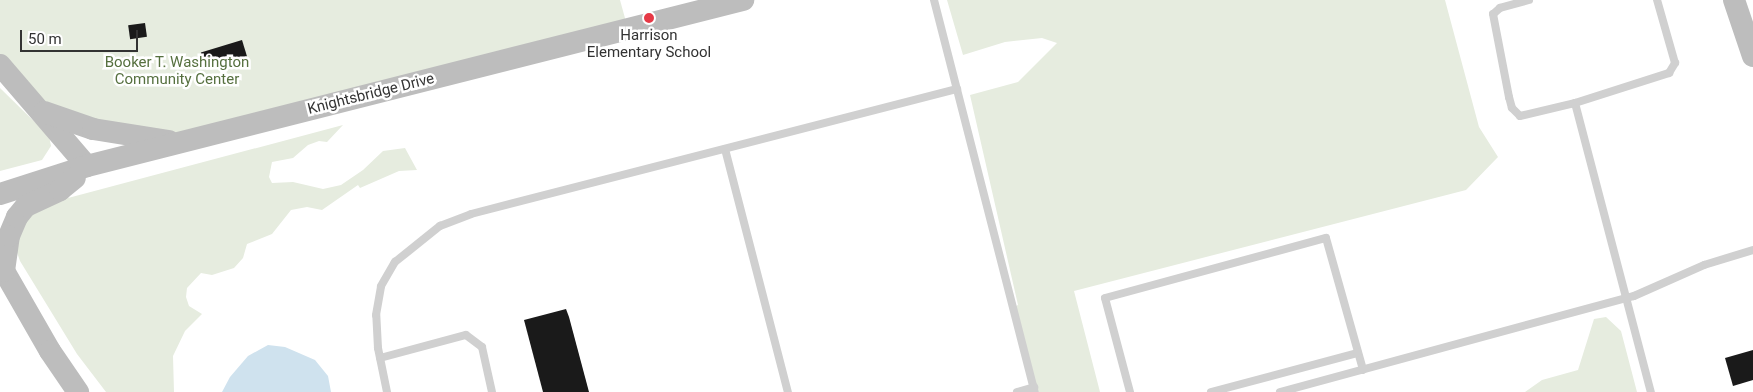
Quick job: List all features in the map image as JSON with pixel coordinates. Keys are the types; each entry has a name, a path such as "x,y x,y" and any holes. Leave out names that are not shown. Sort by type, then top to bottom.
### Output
{"street":[{"name":"Knightsbridge Drive","path":"0,194 88,166 716,3 743,0"},
{"path":"1734,0 1753,56"},
{"path":"0,65 44,112 88,166 60,190 26,206 9,236 2,267 78,392"},
{"path":"44,112 93,129 182,142"},
{"path":"0,180 22,187"}],"lane":[{"path":"934,0 1035,390 1017,392"},
{"path":"1530,0 1500,8 1493,14 1512,108 1520,116 1575,103 1669,73 1674,68 1657,0"},
{"path":"388,392 380,358 376,315 381,286 395,262 440,226 471,214 957,89"},
{"path":"1575,103 1651,392"},
{"path":"725,149 788,392"},
{"path":"1130,392 1105,298 1326,238 1363,370"},
{"path":"1280,392 1626,299 1704,265 1753,250"},
{"path":"380,358 466,335 482,346 492,392"},
{"path":"1211,392 1358,353"}],"green space":[{"name":"Booker T. Washington Community Center","path":"0,0 620,0 628,29 182,142 61,116 0,65"},
{"path":"947,0 1445,0 1479,127 1498,157 1466,190 1074,291 1100,392 1034,392 1012,308 1018,305 970,95 1018,82 1057,43 1042,38 1005,42 963,55"},
{"path":"0,88 49,136 51,146 42,160 0,171"},
{"path":"343,125 327,142 319,141 308,145 293,158 272,162 269,177 272,183 293,182 323,189 341,185 363,170 383,151 405,148 417,170 399,171 360,188 358,185 322,210 307,207 291,210 272,234 247,244 243,258 234,268 212,275 201,273 187,288 186,297 189,306 202,314 185,331 173,356 174,392 106,392 77,354 20,261 14,244 23,217 38,206"},
{"path":"1606,317 1621,331 1637,392 1525,392 1542,380 1578,370 1594,319"}],"water":[{"path":"268,345 285,347 315,360 328,376 331,392 222,392 230,377 248,356"}],"building":[{"path":"145,23 147,37 130,39 128,25"},
{"path":"242,40 247,56 206,69 201,53"},
{"path":"566,309 589,392 543,392 524,320"},
{"path":"1753,350 1753,380 1733,386 1725,358"}],"place":[{"name":"Harrison Elementary School","path":"649,18"}]}
